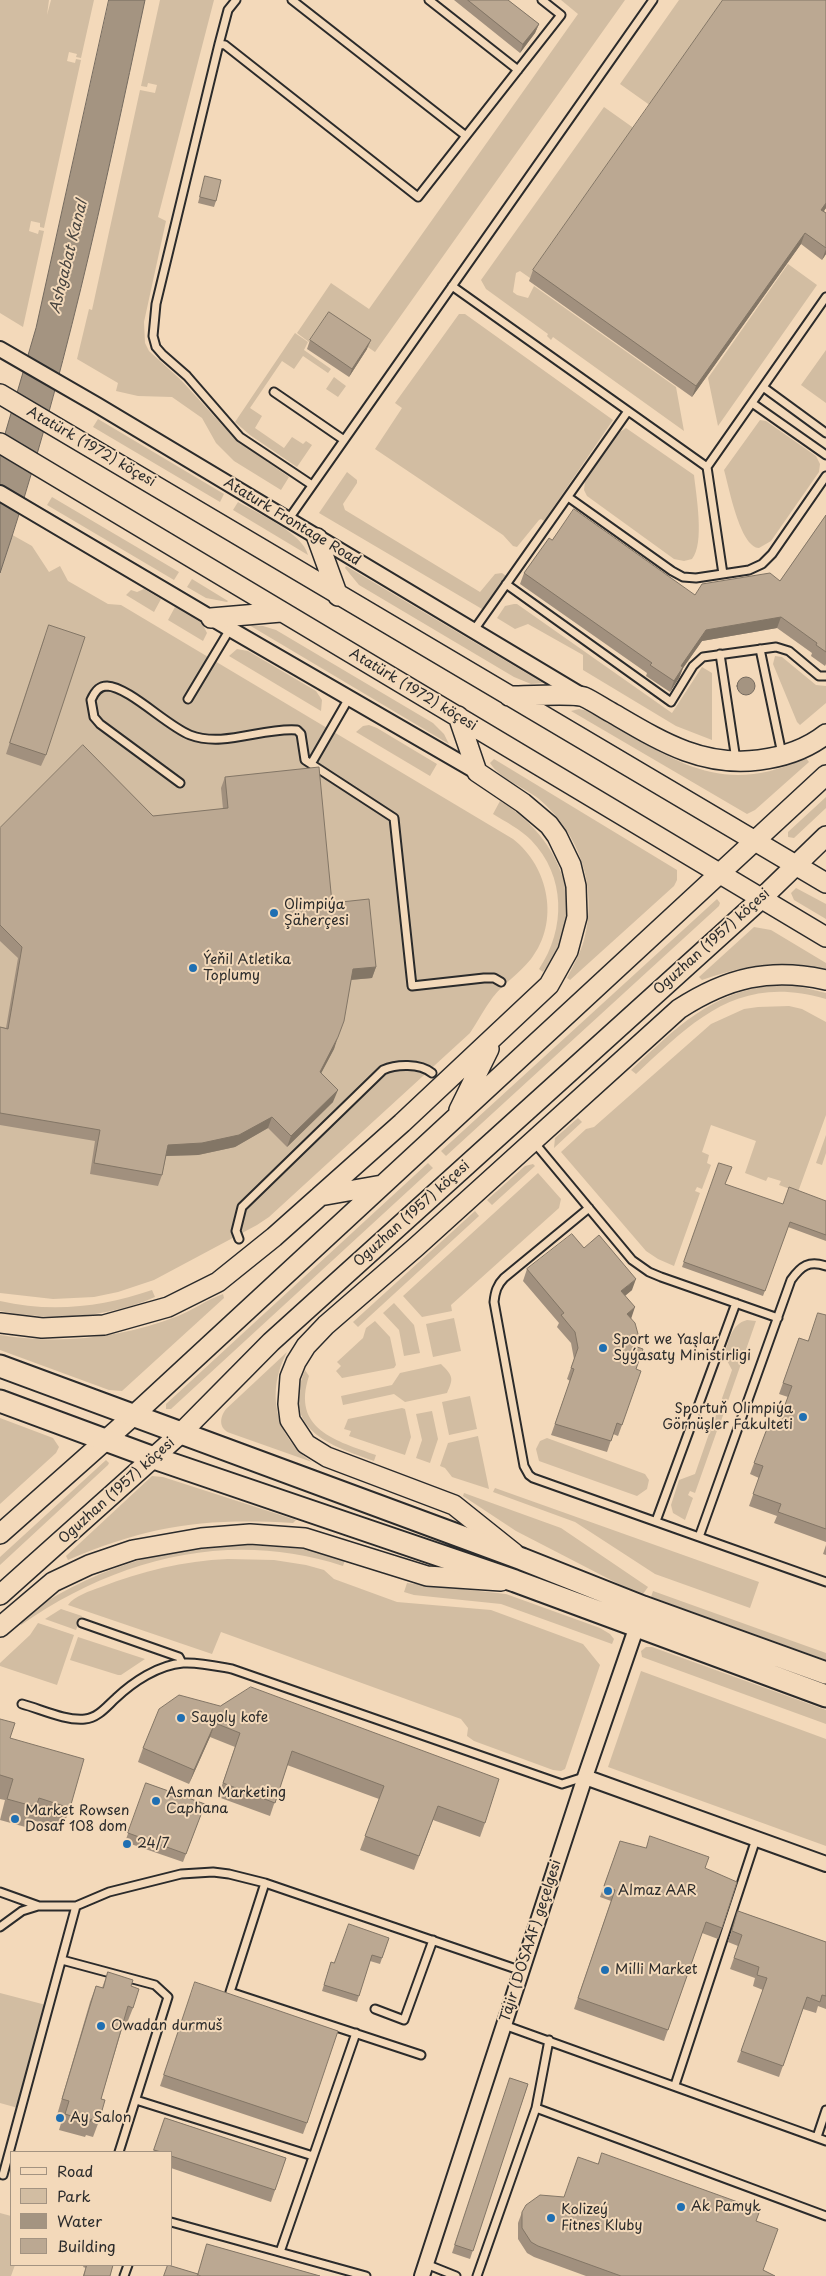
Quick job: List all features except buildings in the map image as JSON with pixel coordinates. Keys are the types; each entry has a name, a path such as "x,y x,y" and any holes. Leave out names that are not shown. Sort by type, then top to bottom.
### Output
{"main road":[{"name":"Atatürk (1972) köçesi","path":"0,394 338,596 826,883"},
{"name":"Atatürk (1972) köçesi","path":"0,443 826,938"},
{"path":"317,538 338,596"},
{"path":"211,618 281,612"},
{"path":"508,696 583,696 664,742 698,757 736,762 773,758 808,746 826,734"},
{"path":"0,1323 42,1328 85,1327 129,1319 168,1307 203,1290 233,1271 319,1197 493,1039 549,985 558,971 574,934 578,902 571,865 558,836 550,826 523,803 477,772 458,716"},
{"path":"0,1534 134,1415 826,776"},
{"name":"Oguzhan (1957) köçesi","path":"0,1595 154,1458 271,1342 762,898 826,836"},
{"path":"522,1559 454,1505 314,1451 297,1434 290,1420 288,1404 290,1377 296,1362 306,1346 326,1325 416,1247 679,1009 726,983 758,976 786,974 826,980"},
{"path":"455,1119 493,1039"},
{"path":"542,1096 602,1077"},
{"path":"416,1247 453,1177"},
{"path":"319,1197 382,1185"},
{"path":"0,1366 522,1559 640,1617 826,1696"},
{"path":"0,1402 154,1458 515,1581 826,1673"},
{"path":"0,1627 53,1582 90,1565 134,1550 166,1543 216,1536 279,1535 305,1538 427,1576 515,1581"}],"street":[{"name":"Ataturk Frontage Road","path":"0,349 583,696"},
{"path":"0,493 477,772"},
{"name":"Täjir (DOSAAF) geçelgesi","path":"424,2270 585,1777 640,1617"},
{"path":"585,1777 826,1864"}],"lane":[{"path":"236,0 228,10 219,44 158,295 152,324 152,336 160,351 186,376 233,431 312,485"},
{"path":"292,0 466,136"},
{"path":"429,0 518,70"},
{"path":"219,44 225,45 418,197 561,15 542,0"},
{"path":"288,520 653,0"},
{"path":"452,286 707,467"},
{"path":"723,574 707,467 826,298"},
{"path":"763,387 826,433"},
{"path":"274,392 344,440"},
{"path":"752,403 826,455"},
{"path":"474,630 628,410"},
{"path":"568,497 683,577 696,578 749,570 762,564 772,554 826,476"},
{"path":"506,584 671,702 698,660 703,656 782,648 815,674 826,676"},
{"path":"188,699 230,629"},
{"path":"760,649 782,755"},
{"path":"720,654 736,762"},
{"path":"180,783 100,724 94,717 91,700 99,688 106,686 122,691 182,731 198,737 213,739 297,730 301,734 305,760 394,818 412,986 484,978 494,978 501,982"},
{"path":"311,764 349,698"},
{"path":"239,1239 236,1231 242,1207 383,1070 396,1067 420,1067 432,1073"},
{"path":"533,1141 632,1260 641,1267 661,1277 778,1318"},
{"path":"589,1208 504,1278 497,1288 495,1295 494,1302 525,1470 533,1478 826,1582"},
{"path":"700,1537 791,1280 804,1265 812,1263 826,1266"},
{"path":"656,1521 736,1303"},
{"path":"82,1623 179,1656 182,1663"},
{"path":"22,1704 75,1718 87,1719 99,1714 122,1692 159,1670 182,1663 210,1665 232,1669 562,1784 585,1777"},
{"path":"675,2086 756,1839"},
{"path":"0,1927 22,1911 39,1906 76,1906 109,1892 181,1874 213,1872 265,1883 522,1970"},
{"path":"265,1883 230,1992 421,2055"},
{"path":"0,1892 39,1906"},
{"path":"2,2174 76,1906"},
{"path":"375,2009 404,2020 433,1940"},
{"path":"62,1960 155,1985 168,1997 119,2151"},
{"path":"504,2025 826,2141"},
{"path":"280,2252 356,2033"},
{"path":"477,2276 536,2108 549,2040"},
{"path":"136,2100 314,2156"},
{"path":"536,2108 826,2216"},
{"path":"817,2137 826,2110"},
{"path":"172,2222 366,2276"},
{"path":"424,2270 456,2276"}],"green space":[{"path":"0,0 49,0 47,15 51,0 94,0 81,58 76,57 77,54 69,52 67,61 75,63 76,59 81,60 44,228 40,227 40,223 31,221 29,231 38,234 39,230 44,231 23,327 0,313"},
{"path":"160,0 214,0 158,217 166,221 144,322 145,343 149,351 181,380 235,439 289,477 281,490 234,461 216,443 202,418 172,397 138,396 116,391 118,383 77,359 89,309 92,310 140,90 155,93 157,85 148,83 147,87 141,86"},
{"path":"561,0 625,0 375,352 325,318 309,342 297,333 331,283 369,309 578,14"},
{"path":"679,0 726,0 651,106 620,84"},
{"path":"604,107 635,129 530,278 520,271 516,273 513,292 528,298 534,286 676,387 684,431 553,337 551,340 547,336 548,334 486,289 481,280"},
{"path":"788,264 817,285 718,426 708,378"},
{"path":"459,314 465,314 613,420 544,521 539,520 517,547 513,546 503,535 375,449 402,408 395,403"},
{"path":"295,333 308,342 304,350 331,369 328,373 303,356 294,369 282,361 250,408 262,416 255,428 284,448 292,437 303,444 306,441 312,445 297,467 250,435 235,422"},
{"path":"826,350 826,403 801,385"},
{"path":"334,377 346,386 338,397 326,389"},
{"path":"98,419 224,494 220,502 93,427"},
{"path":"760,420 766,421 816,456 820,464 819,472 771,541 759,548 752,545 746,538 741,527 724,470"},
{"path":"626,428 694,475 699,531 696,552 692,559 684,561 674,559 587,496 584,490 585,481 620,432"},
{"path":"347,472 357,480 357,483 343,504 345,510 480,592 495,574 502,573 506,576 482,609 319,513"},
{"path":"52,497 179,572 174,580 47,505"},
{"path":"238,502 289,531 298,539 308,555 233,510"},
{"name":"Olimpiýa Şäherçesi","path":"0,528 32,546 49,572 60,566 68,581 108,604 121,605 513,839 535,864 542,880 548,912 540,944 531,959 493,997 470,1033 269,1217 154,1280 118,1292 94,1297 53,1299 0,1293"},
{"path":"346,566 543,683 531,684 514,677 359,585 345,568"},
{"path":"192,579 228,601 206,598 187,587"},
{"path":"144,589 161,599 154,612 126,595 131,590 137,592"},
{"path":"517,604 672,713 702,667 712,673 712,740 676,726 583,670 583,655 528,624 515,629 497,618 505,606"},
{"path":"175,607 202,623 207,633 203,641 168,620"},
{"path":"249,625 263,626 276,630 433,723 444,734 449,744"},
{"path":"237,649 248,651 316,691 322,700 321,711 229,656"},
{"path":"775,656 782,657 816,685 826,686 826,703 800,725 797,722 773,664"},
{"path":"579,709 599,716 674,759 715,773 735,775 757,774 781,768 806,758 809,762 755,810 747,814 571,711"},
{"path":"369,725 437,764 430,776 356,732 363,726"},
{"path":"494,759 677,870 677,880 674,886 570,980 567,978 584,940 588,920 587,882 582,863 575,845 553,813 539,799 500,774 490,763"},
{"path":"826,797 826,808 794,838 788,837 788,832"},
{"path":"500,801 521,816 539,835 553,855 563,878 567,901 566,925 558,949 543,972 539,969 548,953 558,920 556,886 551,870 531,840 518,829 493,814"},
{"path":"796,888 826,904 826,919 794,900 791,893"},
{"path":"717,899 720,903 719,906 446,1156 441,1151"},
{"path":"754,927 771,930 826,963 826,970 793,964 778,964 733,970 702,980 699,977"},
{"path":"775,985 797,986 826,993 826,999 795,993 768,992 743,997 720,1006 699,1020 678,1036 636,1074 631,1070 679,1026 696,1014 731,995"},
{"path":"789,1006 802,1009 826,1022 826,1115 798,1192 779,1185 781,1181 768,1177 766,1181 745,1173 756,1141 711,1125 702,1152 709,1155 707,1163 711,1165 702,1189 697,1187 695,1191 700,1193 674,1266 658,1259 646,1251 561,1152 586,1129 594,1127 711,1024 744,1009"},
{"path":"578,1118 582,1122 554,1148 555,1138"},
{"path":"826,1135 826,1153 822,1165 816,1163"},
{"path":"428,1163 433,1168 171,1409 166,1409 166,1404"},
{"path":"533,1164 535,1166 492,1205 487,1200 525,1166"},
{"path":"538,1173 561,1199 559,1208 451,1305 452,1311 422,1317 403,1296"},
{"path":"475,1211 479,1216 358,1327 353,1322"},
{"path":"152,1290 155,1297 137,1304 79,1316 39,1316 0,1311 0,1301 39,1307 77,1306 115,1301"},
{"path":"223,1294 224,1298 122,1391 109,1390 0,1350 0,1335 23,1338 68,1339 90,1338 135,1330 178,1316"},
{"path":"394,1303 414,1325 420,1353 404,1356 399,1330 383,1313"},
{"path":"454,1318 461,1351 433,1357 426,1324"},
{"path":"747,1320 756,1321 721,1421 714,1421 732,1370 724,1355 727,1344 737,1325"},
{"path":"375,1321 390,1337 396,1365 394,1368 342,1378 336,1371 341,1366 337,1362 363,1338 366,1328"},
{"path":"287,1352 280,1367 277,1382 277,1412 289,1439 312,1462 230,1433 224,1429 221,1423 226,1409"},
{"path":"441,1364 451,1377 451,1384 447,1393 405,1402 394,1394 343,1405 341,1396 392,1385 400,1373"},
{"path":"305,1370 309,1376 305,1394 306,1409 312,1421 333,1438 376,1455 374,1461 326,1441 304,1421 299,1407 299,1390"},
{"path":"470,1396 477,1429 449,1435 442,1402"},
{"path":"402,1408 405,1409 411,1437 405,1455 349,1436 351,1431 344,1429 348,1419"},
{"path":"432,1411 438,1439 430,1463 416,1458 422,1440 416,1414"},
{"path":"0,1418 53,1438 59,1447 56,1453 0,1504"},
{"path":"712,1425 719,1425 695,1493 690,1491 688,1495 693,1498 685,1520 673,1513 671,1505 679,1480 695,1474"},
{"path":"478,1436 489,1489 452,1477 445,1468 440,1466 448,1443"},
{"path":"547,1438 645,1474 649,1480 647,1489 637,1496 539,1461 536,1449 540,1441"},
{"path":"106,1460 109,1463 108,1465 0,1565 0,1557"},
{"path":"152,1476 163,1477 296,1520 293,1523 232,1522 178,1526 125,1539 68,1560 66,1556"},
{"path":"495,1488 759,1582 750,1608 655,1574 575,1522 493,1492"},
{"path":"464,1493 561,1528 648,1587 643,1594 636,1593 516,1531 463,1496"},
{"path":"250,1545 305,1549 345,1560 343,1566 301,1555 259,1550 217,1551 176,1556 135,1567 96,1582 58,1602 21,1625 18,1620 72,1587 128,1564 187,1550 218,1546"},
{"path":"228,1559 274,1560 306,1565 324,1570 334,1579 397,1602 491,1610 583,1644 600,1665 565,1769 561,1771 553,1770 474,1741 467,1736 468,1728 461,1719 221,1632 212,1654 68,1605 78,1596 87,1592 147,1572 195,1562"},
{"path":"407,1583 506,1594 600,1628 614,1639 612,1644 501,1604 414,1595 404,1592"},
{"path":"653,1591 826,1653 826,1660 651,1597"},
{"path":"61,1609 82,1616 76,1630 45,1619"},
{"path":"38,1623 74,1635 57,1685 0,1666 0,1663 30,1635"},
{"path":"78,1637 145,1659 121,1675 70,1660"},
{"path":"646,1647 652,1647 826,1710 826,1724 642,1657 641,1651"},
{"path":"641,1671 826,1739 826,1846 608,1767"},
{"path":"0,1993 46,2005 18,2108 0,2103"},
{"path":"0,2213 10,2216 10,2266 15,2266 11,2276 0,2276"}],"water":[{"name":"Ashgabat Kanal","path":"109,0 145,0 81,289 23,503 0,573 0,451 36,328"},
{"path":"746,677 752,680 755,686 752,692 746,695 740,692 737,686 740,680"}],"place":[{"name":"Olimpiýa Şäherçesi","path":"274,913"},
{"name":"Ýeňil Atletika Toplumy","path":"193,968"},
{"name":"Sport we Yaşlar Syýasaty Ministirligi","path":"603,1348"},
{"name":"Sportuň Olimpiýa Görnüşler Fakulteti","path":"803,1417"},
{"name":"Sayoly kofe","path":"181,1718"},
{"name":"Asman Marketing Caphana","path":"156,1801"},
{"name":"Market Rowsen Dosaf 108 dom","path":"15,1819"},
{"name":"24/7","path":"127,1844"},
{"name":"Almaz AAR","path":"608,1891"},
{"name":"Milli Market","path":"605,1970"},
{"name":"Owadan durmuš","path":"101,2026"},
{"name":"Ay Salon","path":"60,2118"},
{"name":"Ak Pamyk","path":"681,2207"},
{"name":"Kolizeý Fitnes Kluby","path":"551,2218"}]}
